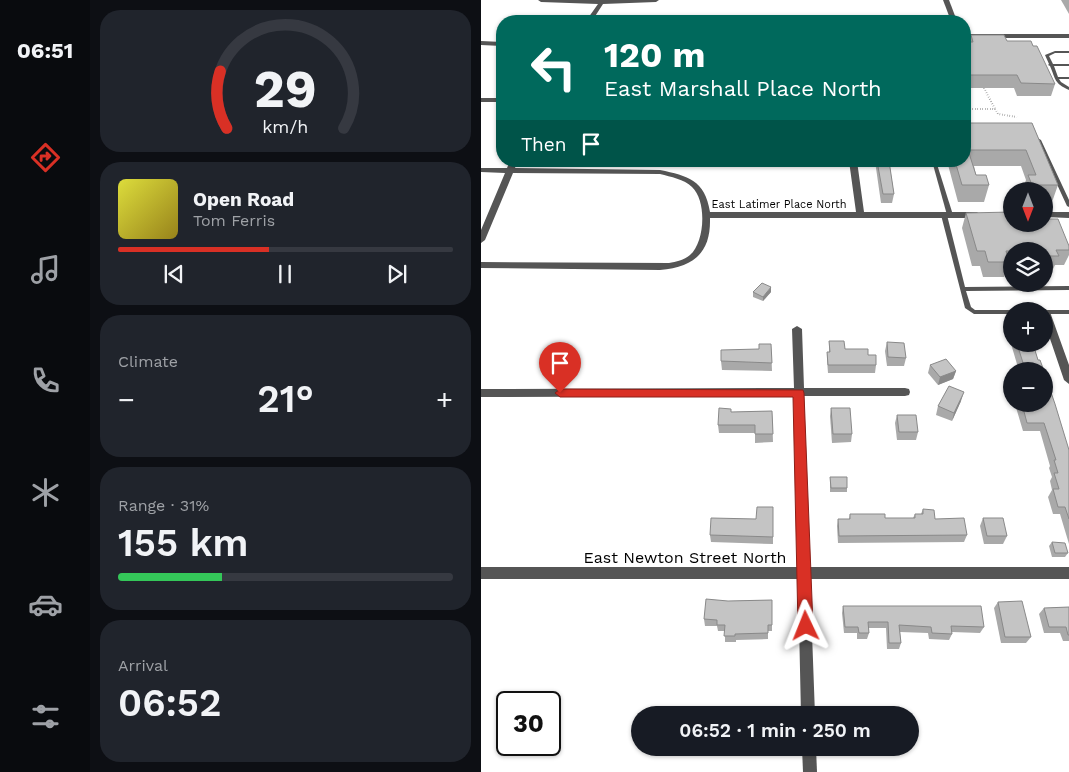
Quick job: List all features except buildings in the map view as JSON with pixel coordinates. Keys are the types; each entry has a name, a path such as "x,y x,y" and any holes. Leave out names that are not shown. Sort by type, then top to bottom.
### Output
{"street":[{"path":"541,0 656,0"},
{"path":"946,0 952,15"},
{"path":"593,15 602,1"},
{"path":"971,36 1069,36"},
{"path":"481,43 496,44"},
{"path":"481,100 496,100"},
{"path":"481,240 511,167"},
{"path":"854,167 860,216"},
{"name":"East Latimer Place North","path":"481,170 651,170 683,177 698,187 703,194 706,215 985,215"},
{"path":"481,266 660,267 675,265 692,258 702,247 706,215"},
{"path":"1053,215 1069,215"},
{"path":"797,329 808,706"},
{"path":"1053,335 1069,380"},
{"path":"481,393 905,392"},
{"name":"East Newton Street North","path":"481,573 1069,572"},
{"path":"809,756 810,772"}],"lane":[{"path":"1069,52 1048,54 1047,57 1062,86 1069,89"},
{"path":"1050,65 1069,65"},
{"path":"1057,78 1069,78"},
{"path":"1021,136 1030,135 1039,140 1069,206"},
{"path":"935,167 968,308 974,312 1003,312"},
{"path":"963,289 1069,288"},
{"path":"1053,312 1069,312"}],"path":[{"path":"985,88 998,114 1017,117"},
{"path":"971,109 995,108"}],"route":[{"path":"560,393 799,393 806,626"}]}
